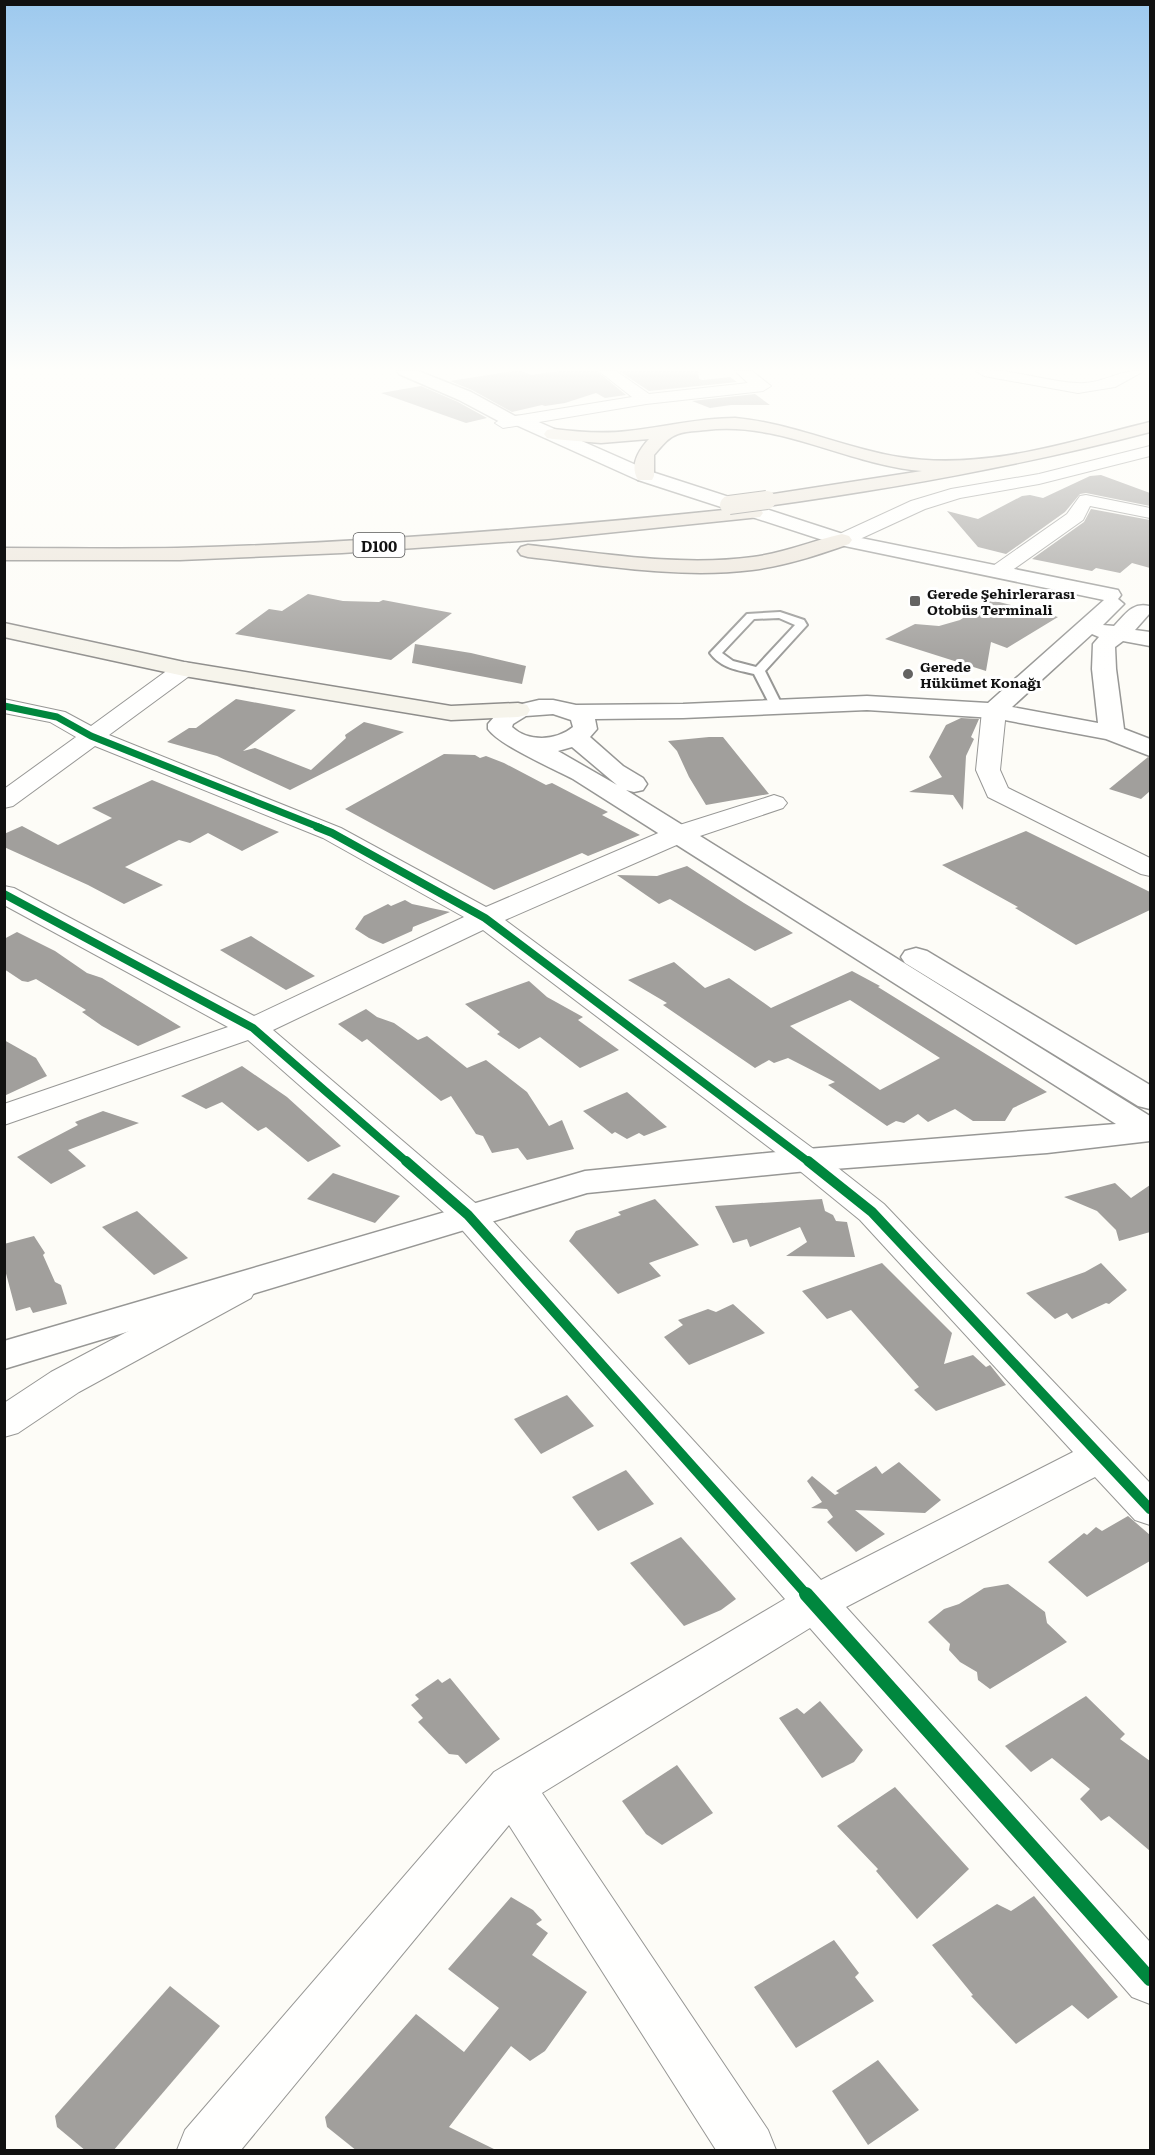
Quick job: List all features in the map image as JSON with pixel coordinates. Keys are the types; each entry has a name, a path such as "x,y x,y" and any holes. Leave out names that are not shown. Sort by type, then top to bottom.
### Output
{"highway":[{"path":"645,472 645,476"},
{"path":"810,494 840,482 846,472"},
{"name":"D100","path":"4,554 202,553 430,542 582,531 760,506 810,494 943,472"},
{"name":"D100","path":"4,544 214,543 421,534 583,521 729,505 790,507 998,472"},
{"path":"430,542 695,566 742,565 812,550 842,540"}],"main road":[{"path":"4,630 177,675 437,729 513,738"},
{"path":"4,649 451,713 518,710"}],"street":[{"path":"634,472 842,540 1133,599"},
{"path":"842,540 918,505 957,493 1070,472"},
{"path":"997,572 1076,516 1077,510 1086,500 1150,513"},
{"path":"1133,599 1088,628 994,711 988,770 998,792 1150,868"},
{"path":"1112,733 1104,669 1104,644 1119,634 1133,599"},
{"path":"1088,628 1150,639"},
{"path":"4,801 177,675"},
{"path":"513,738 548,744 576,728 633,728 683,711 867,703 994,711 1112,733 1147,745"},
{"path":"4,706 57,717 91,736 332,833 485,918 807,1160 872,1212 1150,1509"},
{"path":"690,830 614,771 576,728 553,707 518,710 509,714 500,723 513,738 690,830 1150,1123"},
{"path":"4,1115 253,1028 485,918 690,830 774,803"},
{"path":"4,894 253,1028 468,1215 1150,1979"},
{"path":"4,1355 585,1182 807,1160 1047,1142 1150,1123"},
{"path":"4,1423 64,1382 258,1279"},
{"path":"205,2151 511,1787 815,1603 1100,1456"},
{"path":"511,1787 748,2151"}],"lane":[{"path":"780,615 800,622 801,625 759,671 732,665 718,658 716,653 751,616 780,615"},
{"path":"759,671 777,707"}],"building":[{"path":"1101,475 1150,493 1150,506 1086,493 1080,494 1065,512 1006,554 978,547 947,511 978,519 1022,496 1043,498 1090,476"},
{"path":"1091,509 1150,520 1150,568 1132,563 1120,573 1096,568 1092,571 1032,559 1084,522"},
{"path":"308,594 343,601 379,602 383,600 452,613 391,660 235,634 269,609 282,611"},
{"path":"991,600 1058,617 1007,648 991,642 986,671 885,639 915,624 939,626 960,620"},
{"path":"415,644 471,653 526,666 522,684 412,663"},
{"path":"236,699 296,710 243,751 255,748 311,770 346,738 345,735 364,722 404,732 290,790 217,756 167,742 189,728 196,728"},
{"path":"961,718 979,719 971,737 974,739 966,756 963,810 953,795 909,792 942,777 929,757 946,725"},
{"path":"723,737 769,794 706,805 677,751 668,741"},
{"path":"444,754 475,755 480,758 486,756 504,763 546,785 552,783 608,812 602,815 640,835 588,856 582,853 494,890 345,809"},
{"path":"1148,757 1150,758 1150,791 1141,799 1109,789"},
{"path":"152,780 279,832 242,851 208,833 190,843 179,840 125,867 163,885 124,904 4,847 4,834 22,826 58,845 112,818 92,808"},
{"path":"1026,831 1150,892 1150,910 1076,945 1015,908 1018,907 942,865"},
{"path":"687,866 793,933 755,951 670,899 659,904 617,875 657,876"},
{"path":"405,900 412,904 450,912 413,927 412,931 383,944 355,929 364,916 388,904 391,906"},
{"path":"17,932 55,951 87,973 102,978 181,1027 138,1046 102,1026 82,1012 86,1010 36,979 28,982 22,981 4,969 4,939"},
{"path":"251,936 315,976 286,990 220,950"},
{"path":"674,962 705,988 729,978 771,1008 852,971 880,986 878,987 1047,1092 1013,1108 1005,1121 973,1121 955,1109 928,1122 918,1114 904,1123 896,1121 887,1126 828,1085 835,1082 788,1058 774,1063 769,1060 755,1068 663,1005 667,1003 628,980","holes":["850,1000 940,1058 880,1090 790,1026"]},
{"path":"529,981 547,997 583,1017 578,1020 619,1050 580,1068 540,1037 519,1049 497,1034 500,1032 465,1004"},
{"path":"366,1009 377,1017 394,1023 418,1040 427,1036 467,1068 486,1060 527,1092 549,1126 562,1120 574,1149 527,1160 518,1148 492,1153 483,1136 476,1134 451,1096 441,1101 367,1039 362,1042 338,1024"},
{"path":"4,1040 36,1058 47,1076 4,1096"},
{"path":"242,1066 287,1097 341,1146 308,1162 266,1127 258,1131 222,1102 206,1109 181,1096"},
{"path":"627,1092 667,1127 644,1136 639,1133 627,1139 615,1132 612,1134 583,1111"},
{"path":"103,1111 139,1123 68,1150 86,1166 51,1184 17,1157 78,1125 75,1122"},
{"path":"333,1173 400,1196 375,1223 307,1199"},
{"path":"1115,1183 1131,1198 1150,1185 1150,1232 1119,1241 1116,1230 1097,1211 1064,1197"},
{"path":"655,1199 699,1245 649,1263 661,1276 618,1294 569,1241 576,1231 621,1215 618,1212"},
{"path":"822,1199 825,1211 833,1215 836,1221 847,1222 855,1257 786,1256 807,1242 800,1227 750,1247 747,1239 733,1243 715,1206"},
{"path":"137,1211 188,1258 154,1275 102,1227"},
{"path":"34,1236 45,1253 43,1255 55,1282 61,1285 67,1304 33,1313 30,1307 16,1311 4,1266 4,1244"},
{"path":"882,1263 952,1333 944,1364 973,1355 986,1367 990,1365 1006,1385 936,1411 914,1390 919,1387 851,1310 827,1319 802,1291"},
{"path":"1101,1263 1127,1290 1109,1304 1106,1303 1072,1319 1067,1313 1055,1319 1026,1293 1085,1272"},
{"path":"733,1304 765,1333 689,1365 664,1337 683,1325 678,1320 708,1309 716,1312"},
{"path":"567,1395 594,1426 541,1454 514,1419"},
{"path":"899,1462 941,1500 925,1513 855,1510 885,1534 856,1552 827,1522 833,1517 827,1509 811,1508 822,1502 807,1481 812,1476 835,1495 839,1493 836,1491 876,1466 882,1474"},
{"path":"626,1470 654,1504 598,1531 572,1497"},
{"path":"1128,1516 1150,1535 1150,1561 1087,1597 1048,1562 1084,1533 1087,1535 1096,1527 1102,1531"},
{"path":"681,1537 736,1599 721,1610 684,1626 630,1563"},
{"path":"1008,1584 1045,1612 1047,1623 1067,1642 990,1689 978,1680 977,1672 960,1662 949,1650 950,1644 928,1622 944,1609 959,1604 984,1588"},
{"path":"450,1678 500,1739 466,1764 458,1755 449,1754 418,1722 423,1718 411,1705 419,1699 415,1695 438,1679 442,1683"},
{"path":"1086,1696 1125,1734 1120,1739 1150,1761 1150,1851 1109,1816 1101,1821 1080,1799 1090,1789 1052,1758 1031,1772 1005,1746"},
{"path":"820,1701 863,1750 854,1762 822,1778 779,1718 797,1708 804,1714"},
{"path":"677,1765 713,1813 662,1845 646,1834 622,1801"},
{"path":"895,1787 969,1869 917,1919 876,1871 878,1869 837,1826"},
{"path":"1034,1896 1118,1997 1088,2019 1072,2005 1016,2044 971,1996 973,1995 932,1945 997,1904 1011,1911"},
{"path":"511,1897 533,1910 542,1920 536,1924 548,1933 532,1955 587,1992 545,2051 530,2061 511,2046 449,2127 498,2151 357,2151 327,2127 325,2117 416,2014 464,2052 499,2008 448,1969"},
{"path":"834,1940 859,1973 855,1977 874,2001 796,2048 754,1987"},
{"path":"170,1986 220,2026 113,2151 86,2151 57,2127 55,2116"},
{"path":"878,2060 919,2110 868,2145 832,2091"}],"cycle path":[{"path":"4,706 57,717 91,736 332,833 485,918 807,1160 872,1212 1150,1509"},
{"path":"4,894 253,1028 468,1215 1150,1979"}],"place":[{"name":"Gerede Şehirlerarası Otobüs Terminali","path":"915,601"},
{"name":"Gerede Hükümet Konağı","path":"908,674"}]}
